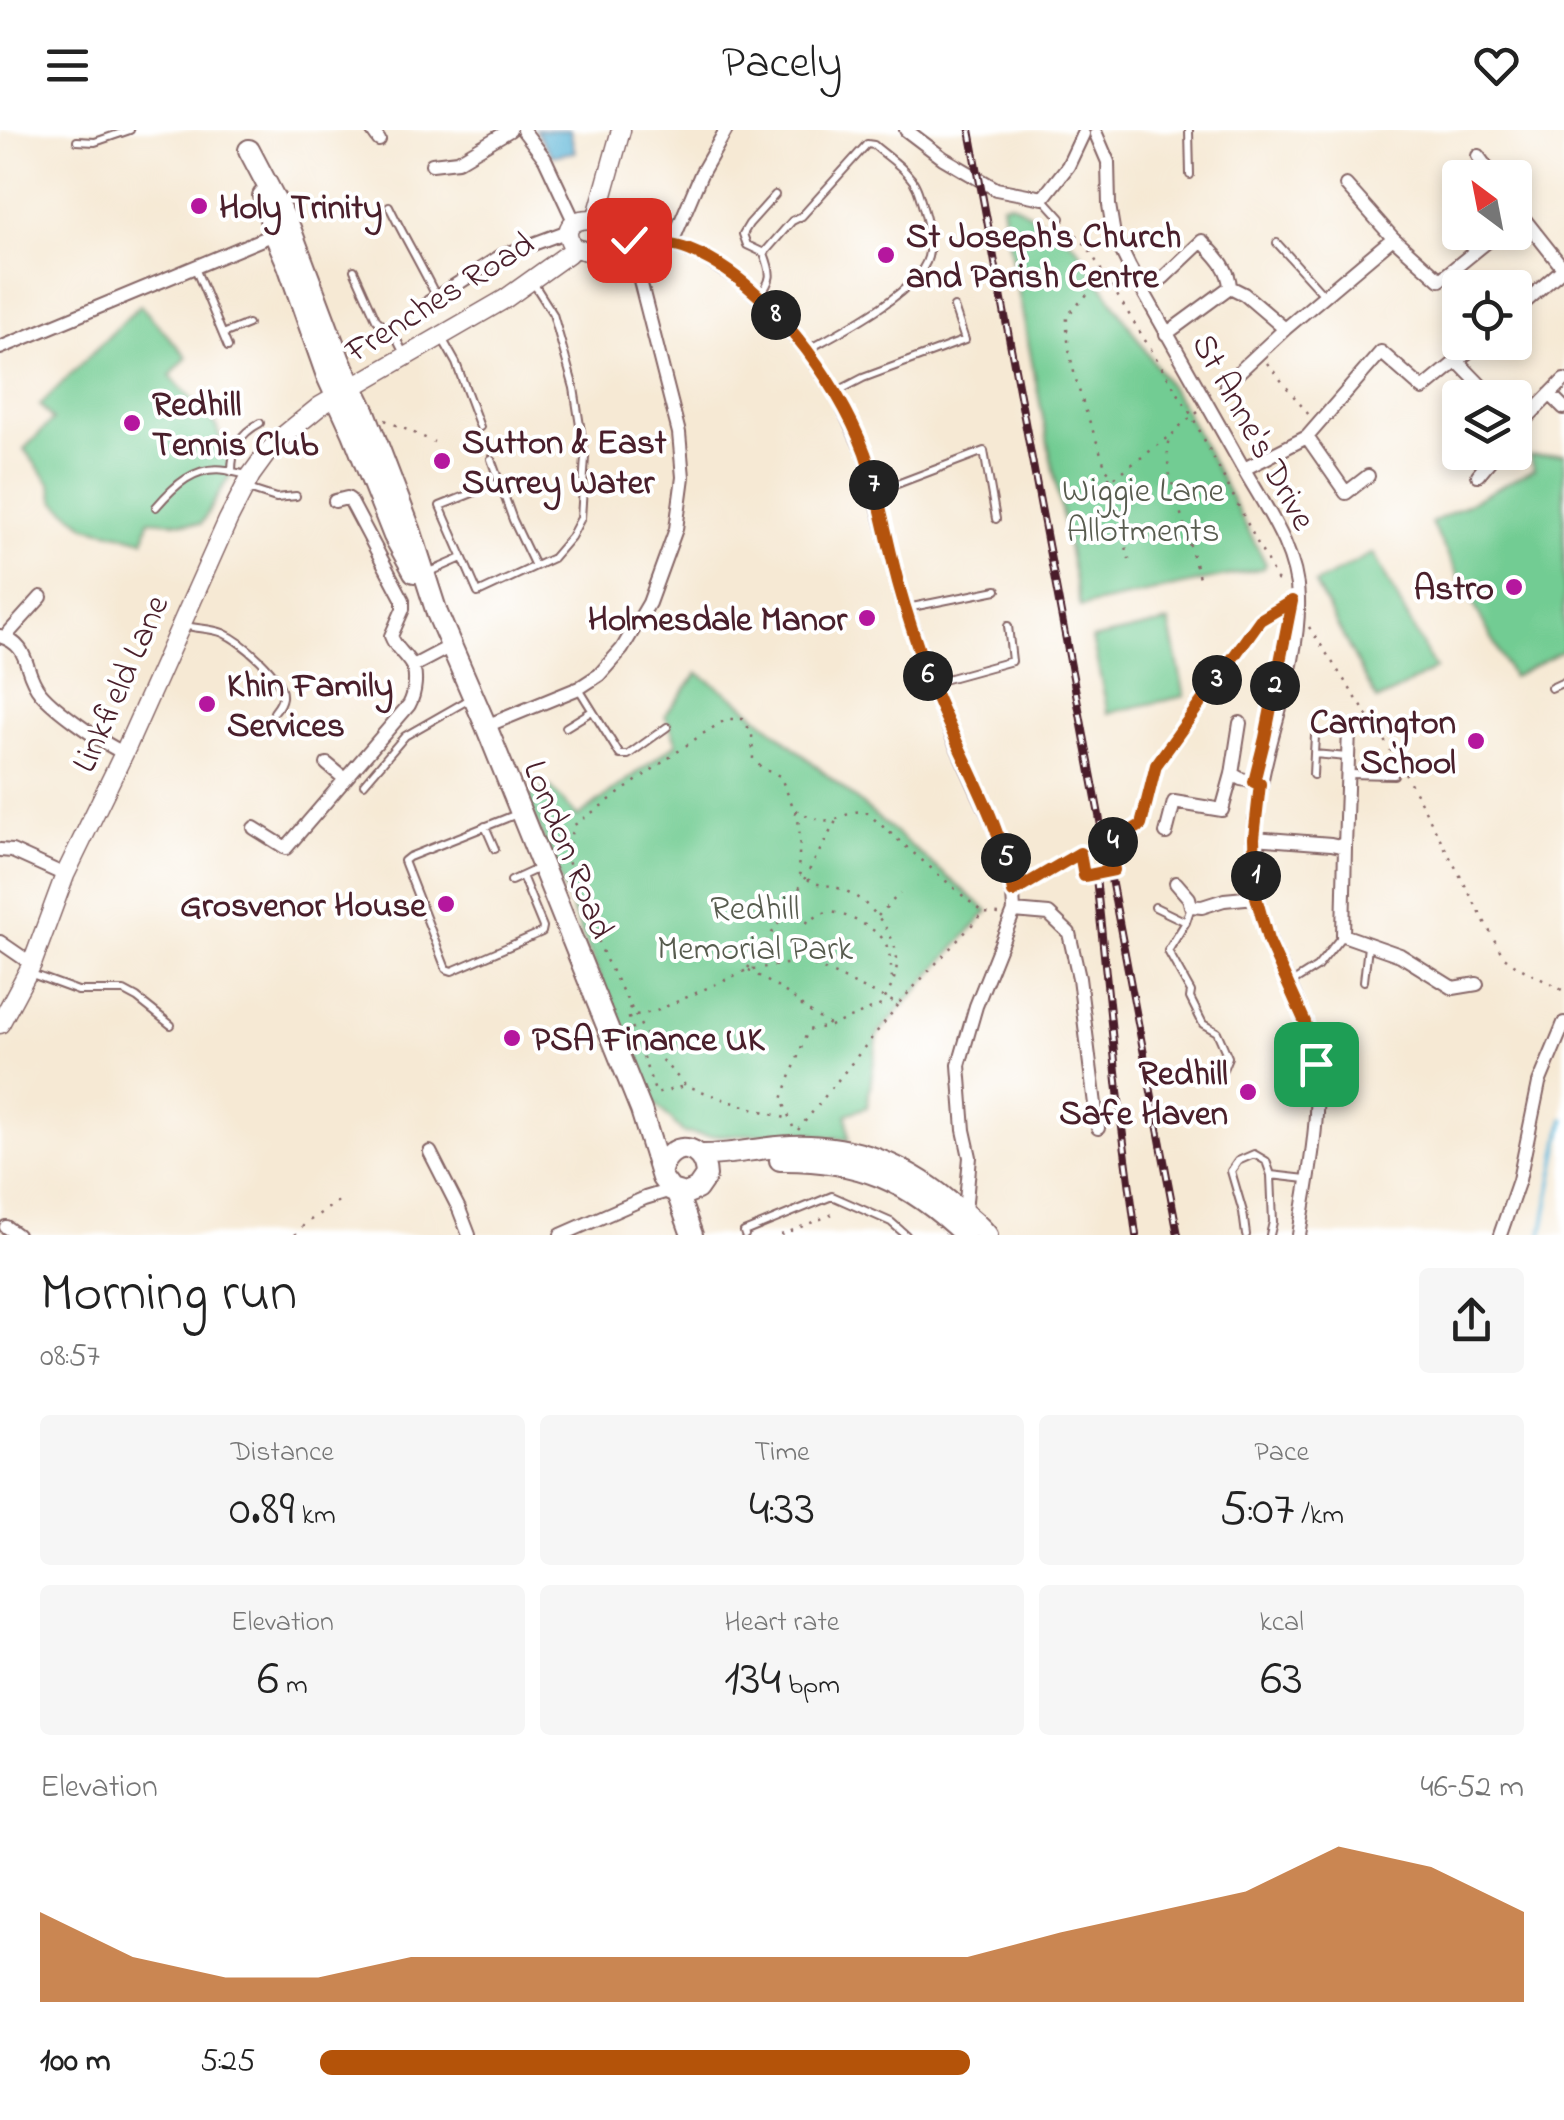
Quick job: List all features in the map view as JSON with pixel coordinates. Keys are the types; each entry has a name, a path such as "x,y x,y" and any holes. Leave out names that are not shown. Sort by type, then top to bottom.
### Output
{"main road":[{"name":"London Road","path":"245,140 282,231 310,275 394,536 437,613"},
{"name":"London Road","path":"345,392 410,529 437,613 672,1185"},
{"name":"London Road","path":"641,1110 677,1150"},
{"path":"688,1226 666,1157 685,1149 716,1155 785,1146 846,1149 913,1176 966,1235"},
{"path":"699,1154 706,1176"},
{"path":"672,1185 698,1189 706,1176 719,1169 774,1160 835,1163 888,1179 987,1235"}],"street":[{"path":"432,164 458,161 510,130"},
{"path":"522,130 545,159 572,233"},
{"path":"599,228 608,171 622,130"},
{"path":"671,244 699,179 726,130"},
{"path":"906,130 943,158 996,189 1042,198 1090,132"},
{"name":"St Anne's Drive","path":"1090,132 1108,162 1114,235 1293,560 1296,628 1289,672 1260,784 1254,838 1256,897 1268,940 1305,1022 1316,1064 1318,1097 1299,1235"},
{"path":"1478,156 1481,160"},
{"path":"1346,185 1394,238 1440,280 1476,250"},
{"path":"433,300 501,256 572,233 584,218 599,228 671,244 702,256 741,282 807,350 836,393 858,437 931,683 1009,864 1013,892 1013,913 976,1006 958,1065 970,1157 967,1173 948,1211"},
{"name":"Frenches Road","path":"345,392 505,299 532,280 572,233 587,252 595,249 599,228"},
{"path":"0,348 282,231"},
{"path":"1532,231 1564,268 1532,296"},
{"path":"1226,384 1284,329 1394,238"},
{"path":"1163,278 1202,241 1230,276 1230,287"},
{"path":"486,726 579,688 599,675 649,603 676,529 683,477 679,433 636,265"},
{"path":"1166,334 1230,287"},
{"path":"1230,287 1244,294 1284,329"},
{"path":"1244,469 1307,437 1381,352 1423,389 1458,362 1476,380"},
{"path":"1532,410 1564,380"},
{"name":"Linkfield Lane","path":"0,1024 30,968 65,875 182,625 242,479 283,436 345,392"},
{"path":"1550,394 1564,408"},
{"path":"1307,437 1346,493 1368,476"},
{"path":"1478,476 1483,470"},
{"path":"254,828 286,848 409,705 414,692 413,666 391,636 404,609 403,600 350,500 335,501"},
{"path":"40,596 3,636 20,648 33,682 49,701 124,753"},
{"path":"413,666 451,646"},
{"path":"1166,833 1174,802 1222,810 1240,723"},
{"path":"1349,729 1343,935 1400,955 1453,988 1477,984"},
{"path":"327,764 345,779"},
{"path":"1232,774 1260,784"},
{"path":"1254,838 1344,847"},
{"path":"0,850 12,851 65,875"},
{"path":"1176,883 1192,906 1256,897"},
{"path":"1013,913 1049,914 1069,933 1079,978 1098,1128"},
{"path":"0,942 30,968"},
{"path":"1500,1235 1519,1180 1539,1084 1564,1024"},
{"path":"430,1152 470,1235"},
{"path":"948,1211 955,1185 967,1173"},
{"path":"561,1235 672,1185"}],"lane":[{"path":"76,141 95,142 130,130"},
{"path":"1190,130 1190,175"},
{"path":"764,254 867,144 874,145 910,176 917,189 930,230 928,258 921,273 855,324 807,350"},
{"path":"758,297 769,285 771,271 764,254 747,246 743,234 775,195"},
{"path":"1042,198 1061,218"},
{"path":"389,206 409,249 416,255 433,300"},
{"path":"1278,243 1325,296"},
{"path":"195,268 228,347"},
{"path":"354,270 376,319 396,338 406,358"},
{"path":"500,482 440,506 478,592 553,558 581,518 585,456 577,404 553,314 532,280"},
{"path":"836,393 864,378 965,340 954,307"},
{"path":"223,334 248,324"},
{"path":"441,336 456,363 480,427"},
{"path":"242,479 233,452 247,430 260,423"},
{"path":"876,492 984,451 996,520"},
{"path":"491,459 535,566"},
{"path":"156,507 187,478 213,470 242,479 268,497 296,496"},
{"path":"424,574 462,558"},
{"path":"906,608 997,590"},
{"path":"182,625 219,631 235,639 268,668 279,681 282,696 274,712"},
{"path":"931,683 1012,661 1008,626"},
{"path":"1551,688 1564,682"},
{"path":"579,688 623,756 668,727"},
{"path":"364,784 404,736 474,697"},
{"path":"566,727 592,711"},
{"path":"1313,775 1315,736"},
{"path":"1314,754 1348,758"},
{"path":"1348,774 1394,775"},
{"path":"521,812 404,861 446,969 452,971 542,932 522,876"},
{"path":"485,826 494,850"},
{"path":"511,881 543,868"},
{"path":"1192,906 1168,950 1203,1024 1217,1032 1228,1057 1223,1070"},
{"path":"1155,907 1186,922"},
{"path":"1288,985 1317,967 1343,935"},
{"path":"1364,981 1368,945"},
{"path":"30,968 78,990 124,992 171,1025"},
{"path":"1246,1235 1231,1171 1238,1161 1254,1154 1266,1161 1271,1175 1270,1235"},
{"path":"1271,1175 1308,1180"},
{"path":"745,1235 744,1232 832,1196 891,1222 906,1235"}],"path":[{"path":"1013,892 1080,853 1084,876 1114,870 1109,844 1141,825 1156,765 1260,620 1295,599 1276,580 1192,416 1086,245 1061,218"},
{"path":"1094,287 1067,316 1066,332 1076,378 1109,474 1132,567"},
{"path":"1260,354 1316,425"},
{"path":"1200,581 1168,472 1167,440 1175,428 1208,404"},
{"path":"374,415 434,442"},
{"path":"1109,474 1115,476 1124,471 1170,437"},
{"path":"1308,625 1408,777 1503,956 1564,991"},
{"path":"790,1120 686,1085 658,1054 605,958 566,856 573,826 701,735 727,720 743,719 752,734 753,758 763,769 780,776 798,818 798,872 814,885 840,888 864,902 884,924 898,963 892,985 880,1005 830,1026 808,1030 782,1099 796,1133 900,1002 983,913"},
{"path":"794,809 816,820 828,821 856,810 866,812 983,913 1013,913"},
{"path":"747,970 787,911 837,819"},
{"path":"877,916 900,893"},
{"path":"787,911 808,923 816,915 840,914 878,933 890,956 892,985"},
{"path":"634,1015 654,1012 747,970 805,962 900,1002"},
{"path":"747,970 790,995 830,1026"},
{"path":"630,1007 628,1015 656,1094 686,1085"},
{"path":"295,1235 342,1198"},
{"path":"781,1235 844,1210"}],"green space":[{"name":"Wiggie Lane Allotments","path":"1011,203 1056,229 1076,246 1183,407 1266,564 1264,568 1080,607 1006,229 1002,204"},
{"name":"Redhill Tennis Club","path":"140,305 187,357 170,376 216,426 232,472 201,524 149,520 144,540 86,526 55,501 50,483 24,449 53,420 40,405"},
{"name":"Astro","path":"1564,454 1564,650 1512,677 1431,523 1534,469 1532,456"},
{"path":"1373,553 1435,669 1377,700 1315,584"},
{"path":"1169,622 1185,696 1108,713 1092,639"},
{"name":"Redhill Memorial Park","path":"698,673 739,701 988,911 878,1034 867,1107 847,1114 849,1140 796,1133 684,1133 647,1095 527,798 549,786 578,817 677,743 665,715"}],"water":[{"path":"535,130 570,130 575,152 552,156"}],"waterway":[{"path":"1542,1235 1564,1119"}],"railway":[{"path":"970,130 1178,1235"},
{"path":"1096,877 1136,1235"}],"place":[{"name":"Holy Trinity","path":"199,206"},
{"name":"St Joseph's Church and Parish Centre","path":"886,255"},
{"name":"Redhill Tennis Club","path":"132,423"},
{"name":"Sutton & East Surrey Water","path":"442,461"},
{"name":"Astro","path":"1514,587"},
{"name":"Holmesdale Manor","path":"867,618"},
{"name":"Khin Family Services","path":"207,704"},
{"name":"Carrington School","path":"1476,741"},
{"name":"Grosvenor House","path":"446,904"},
{"name":"PSA Finance UK","path":"512,1038"},
{"name":"Redhill Safe Haven","path":"1248,1092"}],"route":[{"path":"629,240 671,244 688,250 741,282 793,333 836,393 865,455 899,586 928,676 1009,864 1013,892 1080,853 1084,876 1114,870 1109,844 1141,825 1156,765 1260,620 1292,601 1254,782 1260,784 1254,838 1256,897 1268,940 1305,1022 1316,1064"}]}
